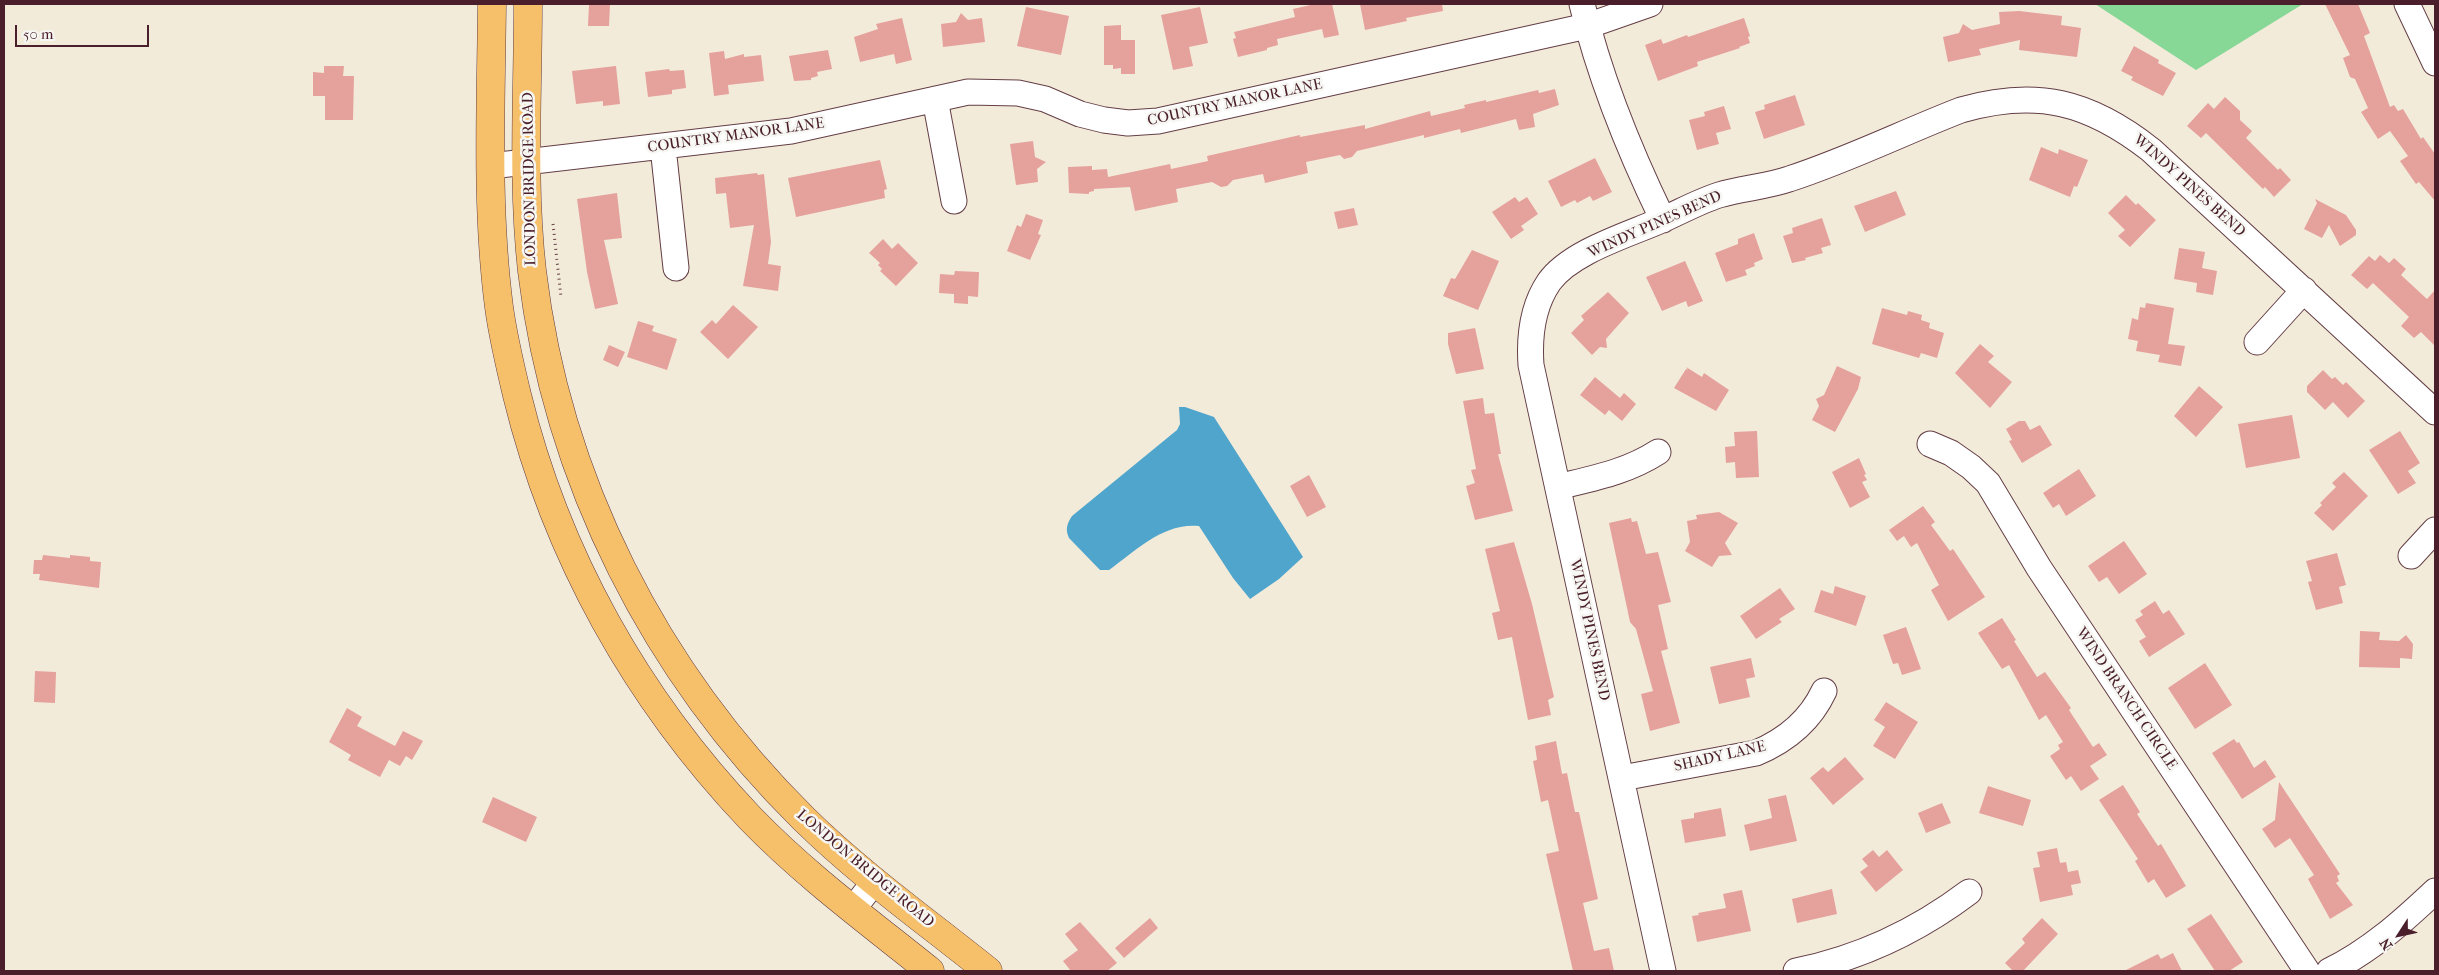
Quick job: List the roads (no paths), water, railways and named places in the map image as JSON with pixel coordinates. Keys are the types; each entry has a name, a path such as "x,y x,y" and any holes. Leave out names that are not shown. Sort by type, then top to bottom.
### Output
{"main road":[{"path":"492,4 492,241 499,309 507,353 524,421 546,492 569,549 592,597 639,679 706,769 759,826 802,868 930,971"},
{"name":"LONDON BRIDGE ROAD","path":"528,4 528,162 532,268 540,328 553,387 573,457 596,516 650,624 694,692 724,732 764,778 807,822 875,881 988,971"}],"street":[{"name":"COUNTRY MANOR LANE","path":"491,166 791,131 968,92 1018,93 1104,120 1128,123 1158,121 1585,15 1650,4"},
{"path":"2406,4 2435,63"},
{"path":"1585,15 1618,121 1663,220"},
{"path":"935,99 954,201"},
{"name":"WINDY PINES BEND","path":"1663,971 1531,365 1530,342 1532,323 1539,302 1549,282 1567,265 1595,249 1721,194 1790,179 1961,110 1988,102 2016,99 2042,100 2101,116 2127,131 2151,150 2435,412"},
{"path":"664,147 676,268"},
{"path":"2257,342 2304,290"},
{"name":"WIND BRANCH CIRCLE","path":"1930,444 1971,466 1988,483 2039,568 2306,971"},
{"path":"1558,487 1621,472 1658,452"},
{"path":"2411,556 2435,530"},
{"name":"SHADY LANE","path":"1622,778 1756,753 1776,744 1794,732 1809,716 1824,691"},
{"path":"853,909 875,881"},
{"path":"1796,971 1862,954 1899,938 1940,914 1969,892"},
{"path":"2329,971 2358,956 2398,925 2435,892"}],"water":[{"path":"1179,407 1185,407 1214,417 1303,557 1279,579 1250,599 1233,578 1199,526 1186,526 1162,533 1109,570 1100,570 1069,538 1067,527 1072,516 1177,430 1180,424"}]}
